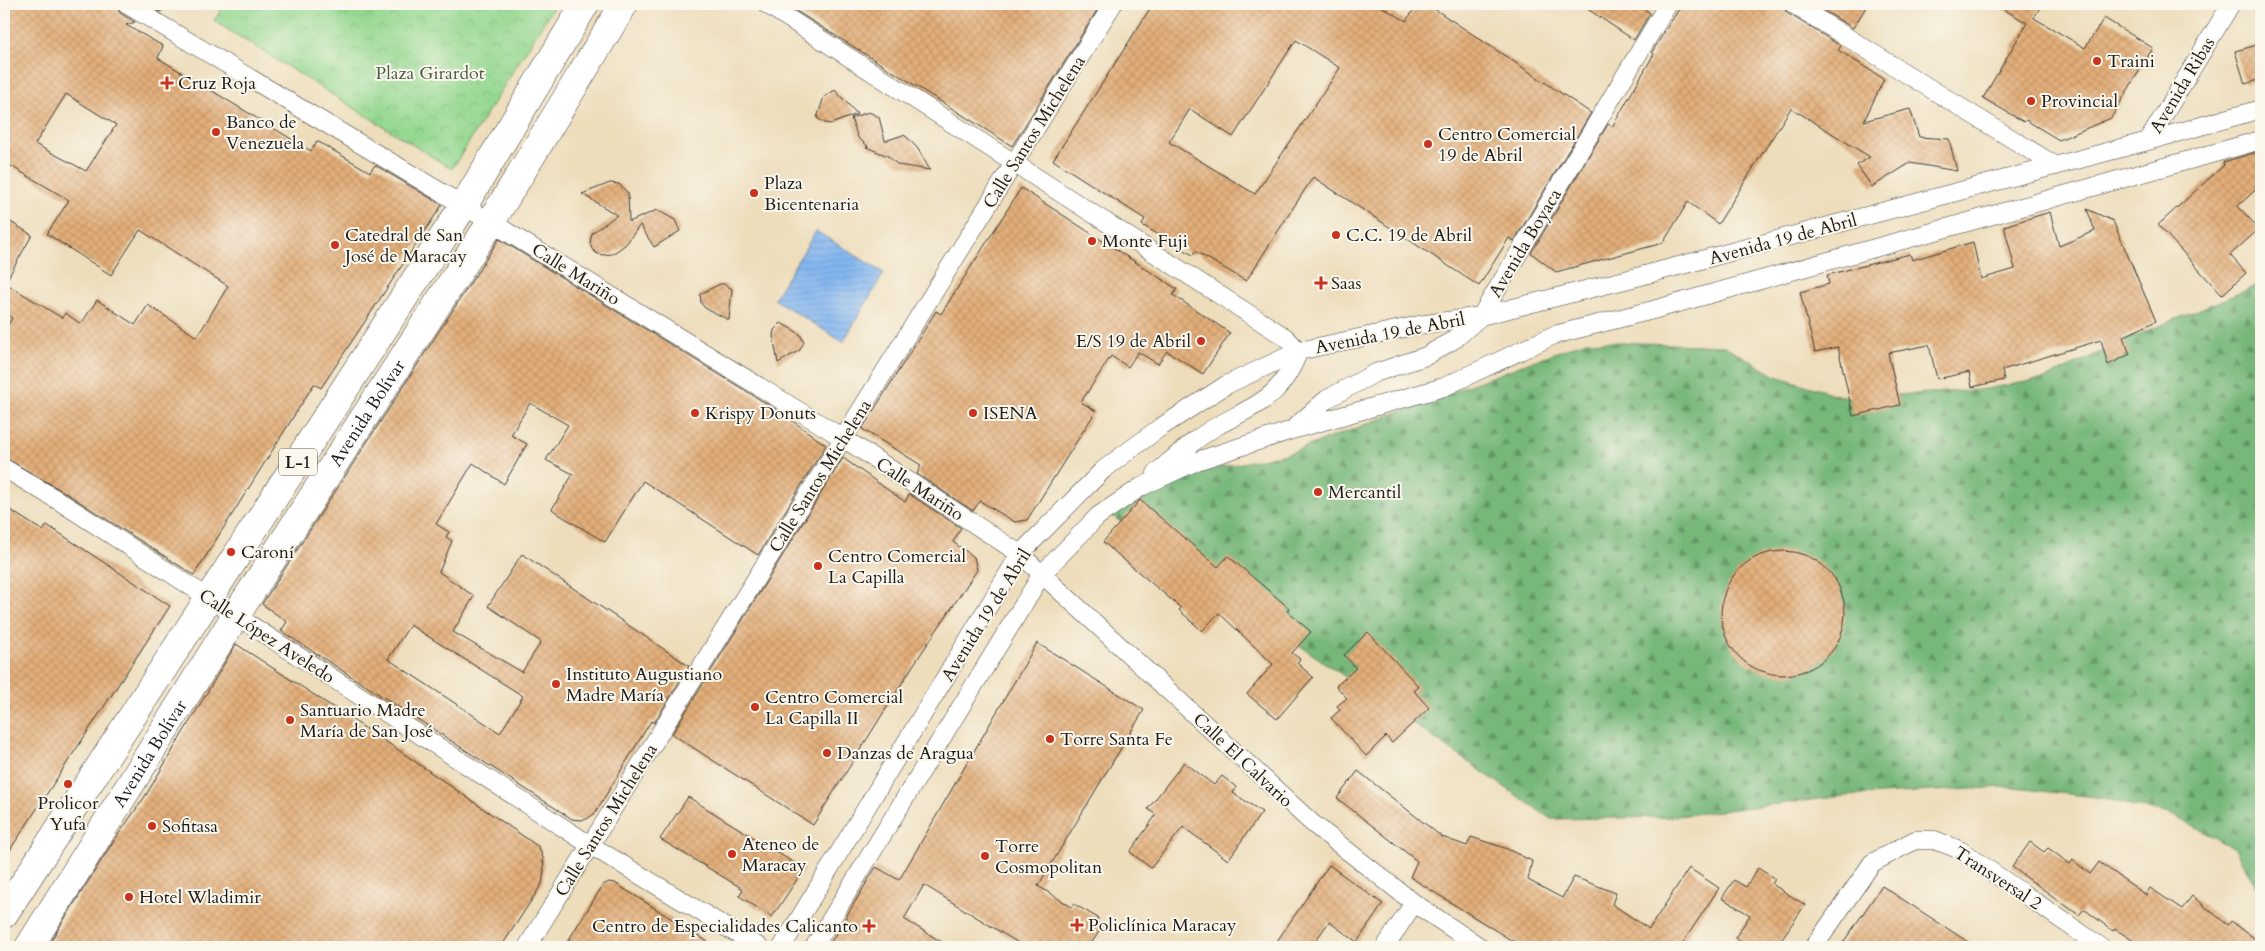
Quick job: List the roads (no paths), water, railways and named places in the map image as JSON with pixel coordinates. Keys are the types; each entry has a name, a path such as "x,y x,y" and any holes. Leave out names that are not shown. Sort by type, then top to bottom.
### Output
{"main road":[{"name":"Avenida Bolívar","path":"4,914 464,205 586,4"},
{"name":"Avenida Bolívar","path":"29,947 236,615 491,222 624,4"}],"street":[{"name":"Calle Mariño","path":"126,4 464,205 843,438 1020,554"},
{"path":"766,4 1285,337 1299,351 1293,367 1281,387 1264,401 1216,426 1187,446 1141,487"},
{"name":"Calle Santos Michelena","path":"527,947 1113,4"},
{"name":"Avenida Boyaca","path":"1292,430 1327,399 1375,373 1426,356 1455,338 1481,316 1668,4"},
{"path":"1792,4 2056,166"},
{"name":"Avenida Ribas","path":"2148,141 2231,4"},
{"name":"Avenida 19 de Abril","path":"782,947 1020,554 1103,470 1158,428 1226,385 1299,351 1418,326 1481,316 1770,242 2261,109"},
{"name":"Avenida 19 de Abril","path":"814,947 1042,574 1098,516 1141,487 1197,461 1292,430 1444,387 1554,335 1653,310 2261,140"},
{"name":"Calle López Aveledo","path":"4,468 236,615 590,845 759,947"},
{"name":"Calle El Calvario","path":"1020,554 1312,824 1414,903 1480,947"},
{"name":"Transversal 2","path":"1814,947 1872,863 1915,840 1935,840 1960,850 2101,947"},
{"path":"1385,947 1414,903"}],"water":[{"path":"816,231 884,273 843,342 774,299"}],"place":[{"name":"Traini","path":"2097,61"},
{"name":"Cruz Roja","path":"167,83"},
{"name":"Provincial","path":"2031,101"},
{"name":"Banco de Venezuela","path":"216,132"},
{"name":"Centro Comercial 19 de Abril","path":"1428,144"},
{"name":"Plaza Bicentenaria","path":"754,193"},
{"name":"C.C. 19 de Abril","path":"1336,235"},
{"name":"Monte Fuji","path":"1092,241"},
{"name":"Catedral de San José de Maracay","path":"335,245"},
{"name":"Saas","path":"1321,283"},
{"name":"E/S 19 de Abril","path":"1201,341"},
{"name":"Krispy Donuts","path":"695,413"},
{"name":"ISENA","path":"973,413"},
{"name":"Mercantil","path":"1318,492"},
{"name":"Caroní","path":"231,552"},
{"name":"Centro Comercial La Capilla","path":"818,566"},
{"name":"Instituto Augustiano Madre María","path":"556,684"},
{"name":"Centro Comercial La Capilla II","path":"755,707"},
{"name":"Santuario Madre María de San José","path":"290,720"},
{"name":"Torre Santa Fe","path":"1050,739"},
{"name":"Danzas de Aragua","path":"827,753"},
{"name":"Prolicor Yufa","path":"68,784"},
{"name":"Sofitasa","path":"152,826"},
{"name":"Ateneo de Maracay","path":"732,854"},
{"name":"Torre Cosmopolitan","path":"985,856"},
{"name":"Hotel Wladimir","path":"129,897"},
{"name":"Policlínica Maracay","path":"1077,925"},
{"name":"Centro de Especialidades Calicanto","path":"869,926"}],"park label":[{"name":"Plaza Girardot","path":"430,73"}]}
